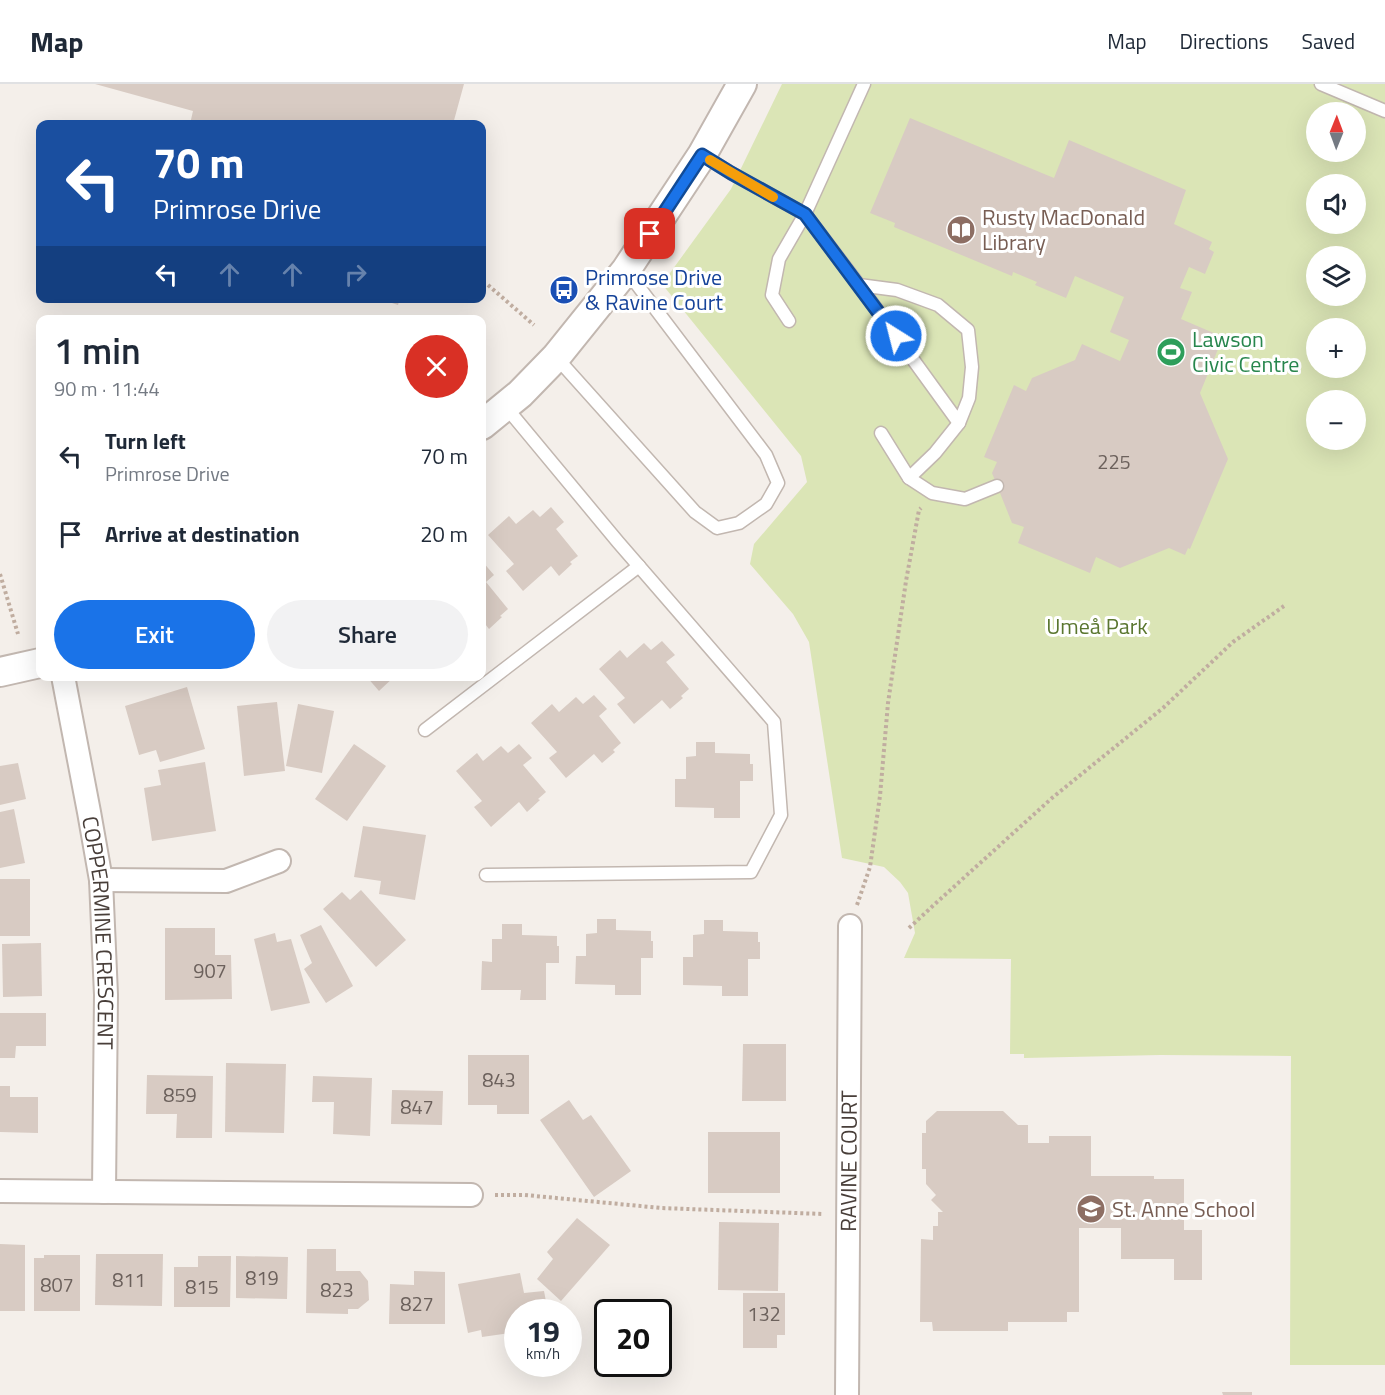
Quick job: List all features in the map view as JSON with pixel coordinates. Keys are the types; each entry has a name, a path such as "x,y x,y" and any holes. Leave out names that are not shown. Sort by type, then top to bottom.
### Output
{"street":[{"path":"486,422 520,394 556,357 626,270 702,155 742,84"},
{"path":"0,672 36,664"},
{"name":"COPPERMINE CRESCENT","path":"64,681 101,880 106,995 104,1192"},
{"path":"101,880 226,881 279,861"},
{"name":"RAVINE COURT","path":"847,1395 850,926"},
{"path":"0,1191 471,1195"}],"lane":[{"path":"789,321 772,295 779,259 805,214 864,84"},
{"path":"1322,84 1385,111"},
{"path":"702,155 805,214 959,423"},
{"path":"556,357 695,512 717,528 739,523 766,504 778,483 766,455 626,270"},
{"path":"858,285 897,290 938,305 968,330 972,367 969,398 959,423 935,453 909,478"},
{"path":"486,875 751,872 781,815 774,722 505,406"},
{"path":"881,433 909,478 932,493 965,499 997,486"},
{"path":"425,730 639,566"}],"path":[{"path":"488,285 534,325"},
{"path":"850,926 870,867 880,796 888,703 919,510 932,493"},
{"path":"0,574 18,634"},
{"path":"909,928 1052,798 1162,708 1233,642 1284,606"},
{"path":"471,1195 535,1196 661,1208 822,1214"}],"green space":[{"name":"Umeå Park","path":"782,84 1385,84 1385,1365 1290,1365 1291,1056 1160,1055 1024,1058 1024,1054 1010,1054 1011,959 904,958 915,933 908,893 884,867 842,858 809,642 793,614 750,564 754,544 807,482 801,456 662,284 731,189"}],"building":[{"path":"95,84 464,84 454,120 191,120 193,111"},
{"name":"Lawson Civic Centre","path":"910,118 1054,178 1069,140 1186,190 1174,224 1212,242 1209,249 1214,252 1205,274 1189,267 1180,288 1192,292 1181,319 1223,337 1200,393 1228,459 1190,549 1188,548 1185,555 1169,548 1120,568 1096,557 1090,573 1018,543 1024,527 1012,523 992,473 997,462 984,457 1014,385 1026,391 1032,378 1075,360 1082,344 1120,361 1129,340 1110,332 1124,297 1075,276 1066,298 1035,285 1037,282 1013,272 1012,276 894,227 895,223 870,213"},
{"path":"551,507 564,522 556,529 578,556 559,576 551,566 523,591 506,571 514,564 488,535 509,516 516,524 533,510 540,517"},
{"path":"486,566 494,575 486,582"},
{"path":"486,582 508,609 489,629 486,625"},
{"path":"662,641 675,655 666,662 689,689 681,696 683,698 670,709 662,700 634,724 617,704 625,698 599,669 620,650 627,658 644,643 651,650"},
{"path":"370,681 390,681 379,691"},
{"path":"187,687 205,749 160,762 156,750 139,755 125,706"},
{"path":"594,695 607,709 599,716 621,743 613,750 615,752 602,763 594,754 566,778 549,758 557,752 531,723 552,704 559,712 576,697 583,704"},
{"path":"277,702 285,771 244,776 237,706"},
{"path":"298,704 334,711 322,773 286,766"},
{"path":"696,742 715,742 715,753 750,754 750,764 753,764 753,781 740,781 740,818 714,818 714,808 675,807 675,779 686,779 686,757 696,756"},
{"path":"354,744 386,766 347,821 315,799"},
{"path":"519,744 532,758 523,765 546,792 527,812 519,802 491,827 474,807 482,801 456,771 477,753 483,761 501,746 508,753"},
{"path":"205,762 216,831 152,841 144,788 161,785 158,770"},
{"path":"18,763 26,799 0,805 0,766"},
{"path":"14,809 25,863 0,868 0,812"},
{"path":"363,826 426,835 415,900 379,894 381,881 354,877"},
{"path":"0,879 30,879 30,936 0,936"},
{"path":"361,890 406,940 376,967 323,909 342,892 350,900"},
{"path":"597,919 616,919 616,930 651,931 653,958 641,958 641,995 615,995 615,985 575,984 576,956 586,956 586,934 597,933"},
{"path":"704,920 723,920 723,931 758,932 760,959 748,959 748,996 722,996 722,986 683,985 683,957 693,957 693,935 704,934"},
{"path":"502,924 522,924 522,935 557,936 559,963 546,963 546,1000 520,1000 521,990 481,990 482,961 492,962 492,939 502,939"},
{"path":"321,925 353,986 326,1003 304,969 312,963 300,935"},
{"path":"165,928 215,928 215,955 231,955 232,999 165,1000"},
{"path":"275,933 277,942 291,939 310,1003 271,1011 254,939"},
{"path":"41,943 42,996 3,997 2,944"},
{"path":"0,1013 46,1013 46,1046 16,1046 15,1058 0,1058"},
{"path":"743,1044 786,1044 786,1101 742,1101"},
{"path":"468,1055 529,1055 529,1114 497,1114 497,1105 468,1105"},
{"path":"226,1063 286,1064 284,1133 225,1132"},
{"path":"147,1075 213,1076 212,1138 176,1138 177,1114 146,1114"},
{"path":"313,1076 372,1078 370,1136 333,1134 334,1102 312,1102"},
{"path":"0,1086 10,1086 10,1097 38,1097 38,1133 0,1132"},
{"path":"392,1090 443,1091 442,1125 391,1124"},
{"path":"569,1100 583,1120 591,1115 631,1171 594,1197 540,1120"},
{"path":"937,1111 1003,1111 1018,1125 1028,1125 1028,1143 1049,1143 1049,1136 1091,1136 1091,1176 1154,1176 1154,1179 1184,1179 1184,1230 1202,1230 1202,1280 1174,1280 1174,1259 1121,1259 1121,1228 1079,1228 1079,1312 1067,1312 1067,1322 1008,1322 1008,1331 933,1331 932,1322 920,1322 921,1239 933,1240 933,1226 938,1226 938,1212 943,1212 931,1200 936,1195 926,1184 926,1169 922,1169 922,1133 926,1133 926,1121"},
{"path":"708,1132 780,1132 780,1193 708,1193"},
{"path":"577,1218 610,1245 563,1299 559,1299 537,1279 553,1259 547,1252"},
{"path":"719,1222 779,1223 778,1291 718,1290"},
{"path":"0,1244 25,1245 25,1311 0,1311"},
{"path":"307,1249 336,1249 336,1271 360,1271 368,1281 369,1300 358,1309 348,1309 348,1314 306,1313"},
{"path":"96,1254 163,1254 162,1306 95,1305"},
{"path":"44,1255 80,1255 80,1311 34,1311 34,1258 44,1258"},
{"path":"198,1256 231,1256 230,1307 174,1307 174,1267 198,1267"},
{"path":"236,1256 288,1257 287,1299 236,1298"},
{"path":"414,1271 445,1272 445,1324 389,1324 390,1284 414,1285"},
{"path":"520,1273 524,1293 544,1291 546,1299 504,1299 504,1334 482,1337 481,1330 468,1333 458,1284"},
{"path":"743,1293 785,1293 785,1335 777,1335 777,1348 743,1348"},
{"path":"1222,1392 1252,1392 1252,1395 1223,1395"}],"slow traffic":[{"path":"710,160 773,197"}],"place":[{"name":"Rusty MacDonald Library","path":"961,230"},
{"name":"Primrose Drive & Ravine Court","path":"564,290"},
{"name":"Lawson Civic Centre","path":"1171,352"},
{"name":"St. Anne School","path":"1091,1209"}],"route":[{"path":"650,234 702,155 805,214 896,336"}]}
